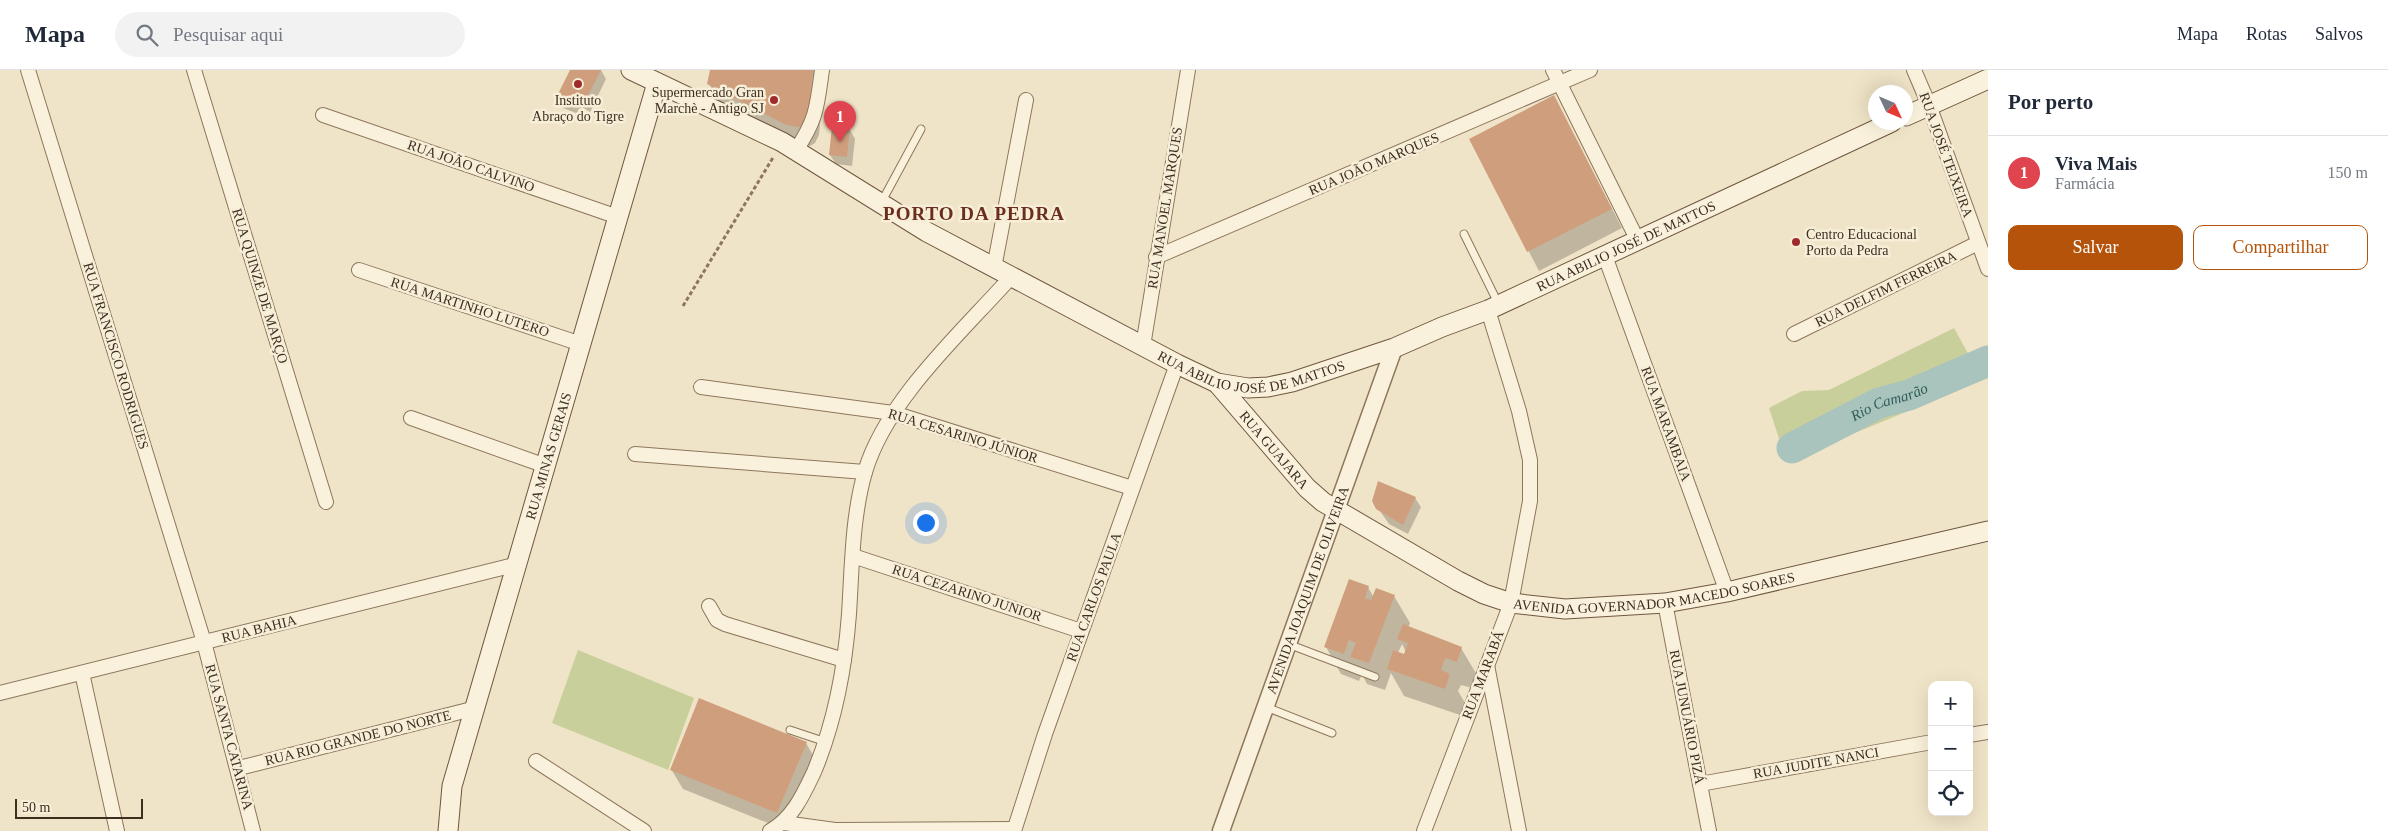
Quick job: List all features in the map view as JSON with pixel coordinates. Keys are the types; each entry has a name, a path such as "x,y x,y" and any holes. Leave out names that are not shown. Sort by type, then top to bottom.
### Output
{"main road":[{"name":"RUA ABILIO JOSÉ DE MATTOS","path":"631,70 789,146 927,232 1177,364 1217,383 1248,388 1268,387 1292,382 1394,348 1442,327 1494,308 1875,130"},
{"path":"1913,113 1988,79"},
{"name":"RUA MINAS GERAIS","path":"448,831 452,786 657,83"},
{"name":"RUA GUAJARA","path":"1217,383 1307,488 1336,511"},
{"name":"AVENIDA GOVERNADOR MACEDO SOARES","path":"1336,511 1458,581 1511,603 1565,609 1666,603 1727,592 1988,531"}],"street":[{"name":"RUA FRANCISCO RODRIGUES","path":"28,70 204,642"},
{"name":"RUA QUINZE DE MARÇO","path":"194,70 326,502"},
{"path":"789,146 810,130 816,115 822,70"},
{"name":"RUA MANOEL MARQUES","path":"1143,346 1188,70"},
{"path":"1553,70 1638,241"},
{"name":"RUA JOÃO MARQUES","path":"1156,257 1560,85 1590,70"},
{"name":"RUA JOSÉ TEIXEIRA","path":"1914,70 1930,105 1988,270"},
{"path":"994,268 1026,100"},
{"name":"RUA JOÃO CALVINO","path":"323,115 618,217"},
{"name":"RUA DELFIM FERREIRA","path":"1794,334 1978,243"},
{"name":"RUA MARAMBAIA","path":"1605,256 1727,592"},
{"name":"RUA MARTINHO LUTERO","path":"359,270 581,344"},
{"path":"770,831 784,823 802,797 826,742 844,660 853,556 865,472 881,435 906,394 1011,277"},
{"name":"RUA MARABÁ","path":"1424,831 1511,603 1530,501 1530,460 1494,308"},
{"name":"AVENIDA JOAQUIM DE OLIVEIRA","path":"1221,831 1394,348"},
{"name":"RUA CARLOS PAULA","path":"1014,830 1081,631 1177,364"},
{"name":"RUA CESARINO JÚNIOR","path":"701,387 893,414 1132,488"},
{"path":"411,418 546,466"},
{"path":"636,454 865,472"},
{"name":"RUA CEZARINO JUNIOR","path":"853,556 1081,631"},
{"name":"RUA BAHIA","path":"0,693 518,564"},
{"name":"RUA JUNUÁRIO PIZÁ","path":"1666,603 1710,831"},
{"path":"709,606 717,620 725,624 844,660"},
{"name":"RUA SANTA CATARINA","path":"204,642 239,768 253,831"},
{"path":"1487,665 1519,831"},
{"path":"82,673 117,831"},
{"name":"RUA RIO GRANDE DO NORTE","path":"239,768 476,708"},
{"path":"1973,735 1988,732"},
{"name":"RUA JUDITE NANCI","path":"1700,784 1928,743"},
{"path":"536,761 644,831"},
{"path":"784,823 835,831 1014,830"}],"lane":[{"path":"881,203 921,129"},
{"path":"1464,234 1494,308"},
{"path":"1287,644 1376,677"},
{"path":"1266,707 1332,733"},
{"path":"790,730 826,742"}],"path":[{"path":"683,306 789,146"}],"green space":[{"path":"1954,328 1970,357 1988,347 1988,378 1809,452 1783,451 1769,408 1802,391 1829,390"},
{"path":"578,650 694,698 668,770 552,723"}],"building":[{"name":"Instituto Abraço do Tigre","path":"570,70 601,70 584,103 576,98 570,105 556,98"},
{"name":"Supermercado Gran Marchè - Antigo SJ","path":"710,70 813,70 808,116 805,123 799,127 786,125 707,84"},
{"path":"1554,95 1612,209 1527,252 1469,139"},
{"path":"832,126 850,128 847,157 829,155"},
{"path":"1378,481 1416,497 1403,525 1376,509 1372,501"},
{"path":"1349,579 1369,586 1365,598 1371,600 1376,588 1395,595 1369,663 1350,657 1356,643 1349,640 1344,654 1324,647"},
{"path":"1403,624 1462,647 1457,662 1445,658 1441,670 1450,674 1445,689 1387,669 1393,650 1404,654 1408,643 1397,639"},
{"path":"699,698 807,742 777,813 670,770"}],"waterway":[{"name":"Rio Camarão","path":"1792,448 1879,403 1909,395 1988,361"}],"place":[{"name":"Instituto Abraço do Tigre","path":"578,84"},
{"name":"Supermercado Gran Marchè - Antigo SJ","path":"774,100"},
{"name":"Viva Mais","path":"840,142"},
{"name":"Centro Educacional Porto da Pedra","path":"1796,242"}],"district":[{"name":"PORTO DA PEDRA","path":"974,213"}]}
